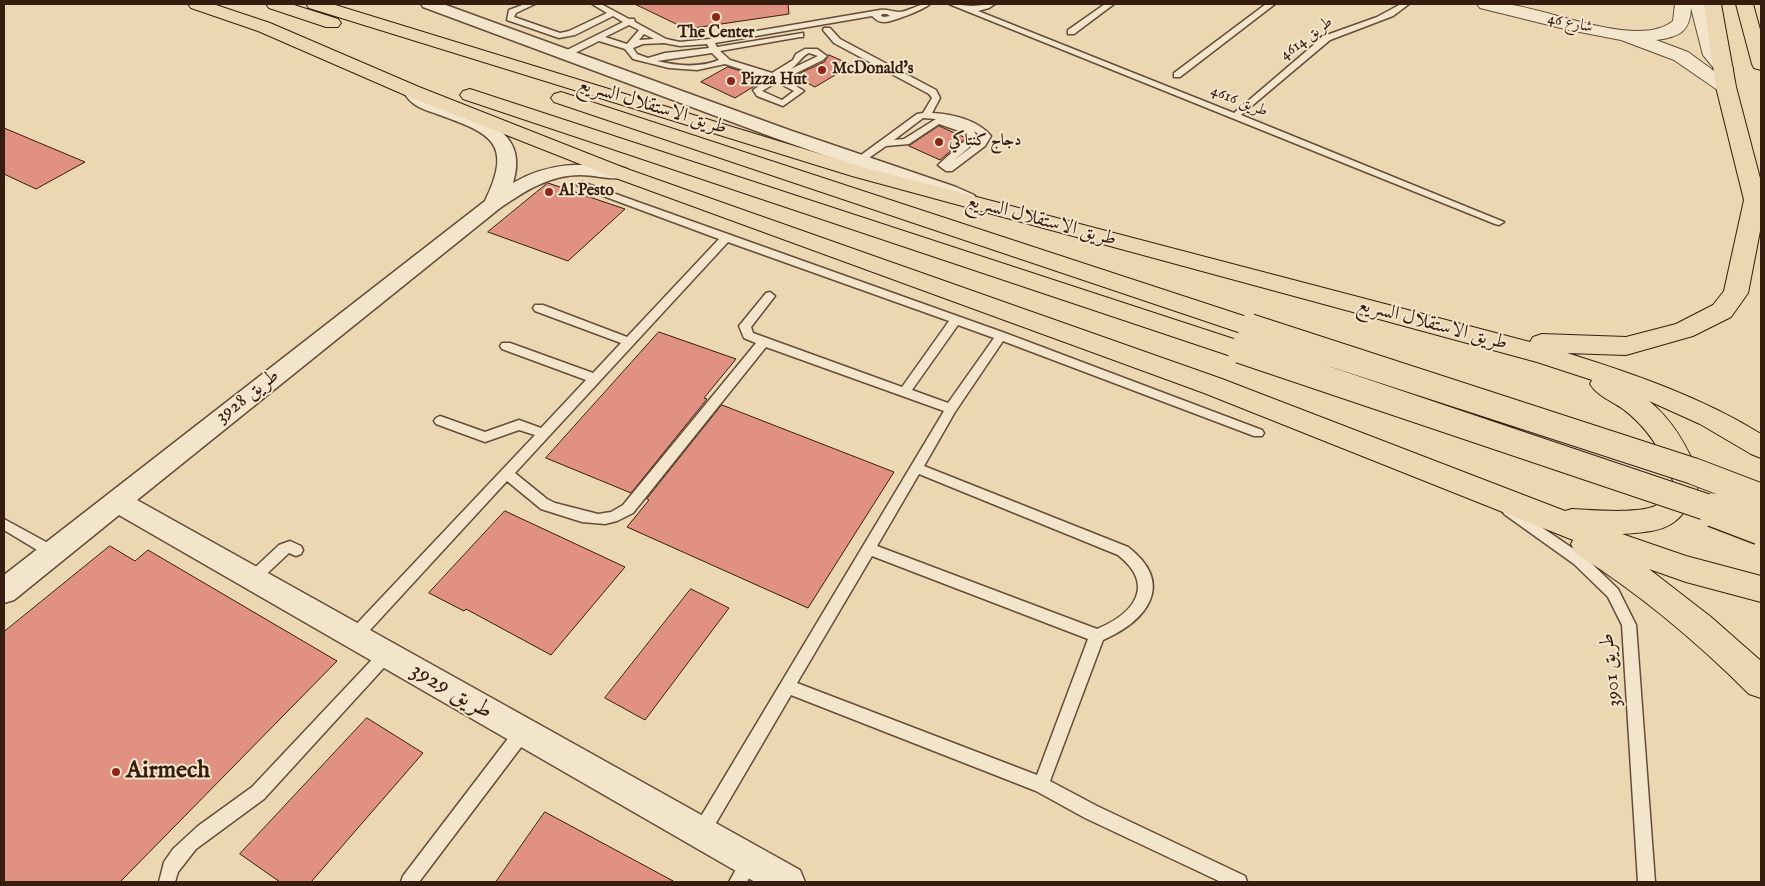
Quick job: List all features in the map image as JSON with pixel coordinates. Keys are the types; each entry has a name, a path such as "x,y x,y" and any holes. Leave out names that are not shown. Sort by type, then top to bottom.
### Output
{"main road":[{"path":"197,4 264,28 1245,338 1693,471 1761,497"},
{"path":"276,4 1245,338 1690,500 1761,528"},
{"name":"طريق الاستقلال السريع","path":"315,4 859,172 1542,354 1645,388 1725,425 1761,447"},
{"path":"1476,335 1552,345 1626,346 1684,330 1722,311 1736,293 1758,212 1725,77 1713,4"},
{"path":"1744,4 1761,64"},
{"path":"264,28 412,91 620,172 1213,386 1482,492 1686,569 1761,589"},
{"path":"1542,354 1606,386 1631,401 1651,418 1670,439 1679,456 1687,481 1676,504 1664,515 1635,521 1556,520"},
{"path":"1520,506 1593,548 1666,600 1724,646 1761,683"}],"street":[{"path":"434,5 476,14 484,4"},
{"name":"شارع 46","path":"1486,4 1569,25 1625,35 1681,56 1725,77"},
{"name":"شارع 46","path":"1625,35 1667,34 1682,23 1683,4"},
{"path":"1699,4 1712,56 1725,77"},
{"path":"473,12 564,55 950,191 972,202"},
{"name":"طريق 3928","path":"412,91 419,100 481,126 502,142 510,158 510,170 493,204"},
{"name":"طريق 3928","path":"4,591 493,204 526,181 554,171 582,168 620,172"},
{"name":"طريق 3929","path":"116,501 700,834 743,872 788,882"}],"lane":[{"path":"531,4 512,12 510,18 555,36 572,33 614,13"},
{"path":"596,4 631,21 671,46 671,50 665,56"},
{"path":"648,60 714,50 803,30 881,16 886,11 895,15 911,12 926,4"},
{"name":"طريق 4616","path":"953,4 1499,222"},
{"path":"967,9 976,9 991,4"},
{"path":"1070,32 1110,4"},
{"path":"1177,75 1271,4"},
{"name":"طريق 4614","path":"1235,116 1327,38 1344,30 1394,13 1405,4"},
{"path":"564,55 631,21"},
{"path":"599,38 629,47 642,42 664,41 688,44 803,30 827,30 847,22"},
{"path":"629,47 644,29"},
{"path":"827,30 836,40 933,92 936,98 927,114"},
{"path":"710,41 714,50 725,61 775,78 814,62 822,56 815,50 806,50 799,56 798,61 775,78"},
{"path":"629,47 635,57 664,66 683,69 706,67 725,61"},
{"path":"860,160 883,143 920,116 927,114 942,116 978,130 986,136 986,140 949,169 943,164 972,142 973,138 969,131 937,121 906,142 883,143"},
{"path":"582,185 1001,336 1258,433"},
{"path":"354,637 726,238"},
{"path":"770,296 745,326 748,335 763,343 951,409"},
{"path":"539,308 630,342"},
{"path":"904,393 955,321"},
{"path":"700,834 951,409 1001,336"},
{"path":"507,475 522,483 547,506 596,520 604,520 621,514 628,509 763,343"},
{"path":"506,346 596,379"},
{"path":"440,421 485,437 519,425 545,434"},
{"path":"917,468 1123,550 1132,556 1144,576 1146,596 1138,610 1125,623 1097,636 1041,785"},
{"name":"طريق 3901","path":"1482,492 1579,560 1613,593 1629,625 1647,882"},
{"path":"4,524 52,552"},
{"path":"252,579 284,549 290,546 296,550"},
{"path":"869,549 1097,636"},
{"path":"167,882 172,866 190,844 212,824 253,797 386,655"},
{"path":"786,686 1041,785 1091,812 1240,882"},
{"path":"409,882 522,732"}],"building":[{"name":"The Center","path":"635,4 788,4 789,14 687,29"},
{"name":"McDonald's","path":"829,55 852,65 815,87 794,76 824,62"},
{"name":"Pizza Hut","path":"728,67 766,79 735,98 701,82"},
{"name":"دجاج كنتاكي","path":"939,126 966,138 940,160 909,146"},
{"path":"4,128 85,162 36,189 4,174"},
{"path":"548,183 625,209 568,261 488,232"},
{"path":"659,332 736,359 704,398 707,399 631,493 546,458"},
{"path":"722,405 894,472 808,608 627,527"},
{"path":"505,511 625,567 551,655 466,609 464,611 429,593"},
{"name":"Airmech","path":"110,546 135,561 148,550 337,661 120,882 4,882 4,632"},
{"path":"691,589 729,608 645,720 605,698"},
{"path":"367,718 423,753 311,882 280,882 240,854"},
{"path":"545,812 675,882 496,882"}],"place":[{"name":"The Center","path":"716,17"},
{"name":"McDonald's","path":"822,70"},
{"name":"Pizza Hut","path":"731,81"},
{"name":"دجاج كنتاكي","path":"939,142"},
{"name":"Al Pesto","path":"549,192"},
{"name":"Airmech","path":"116,772"}]}
